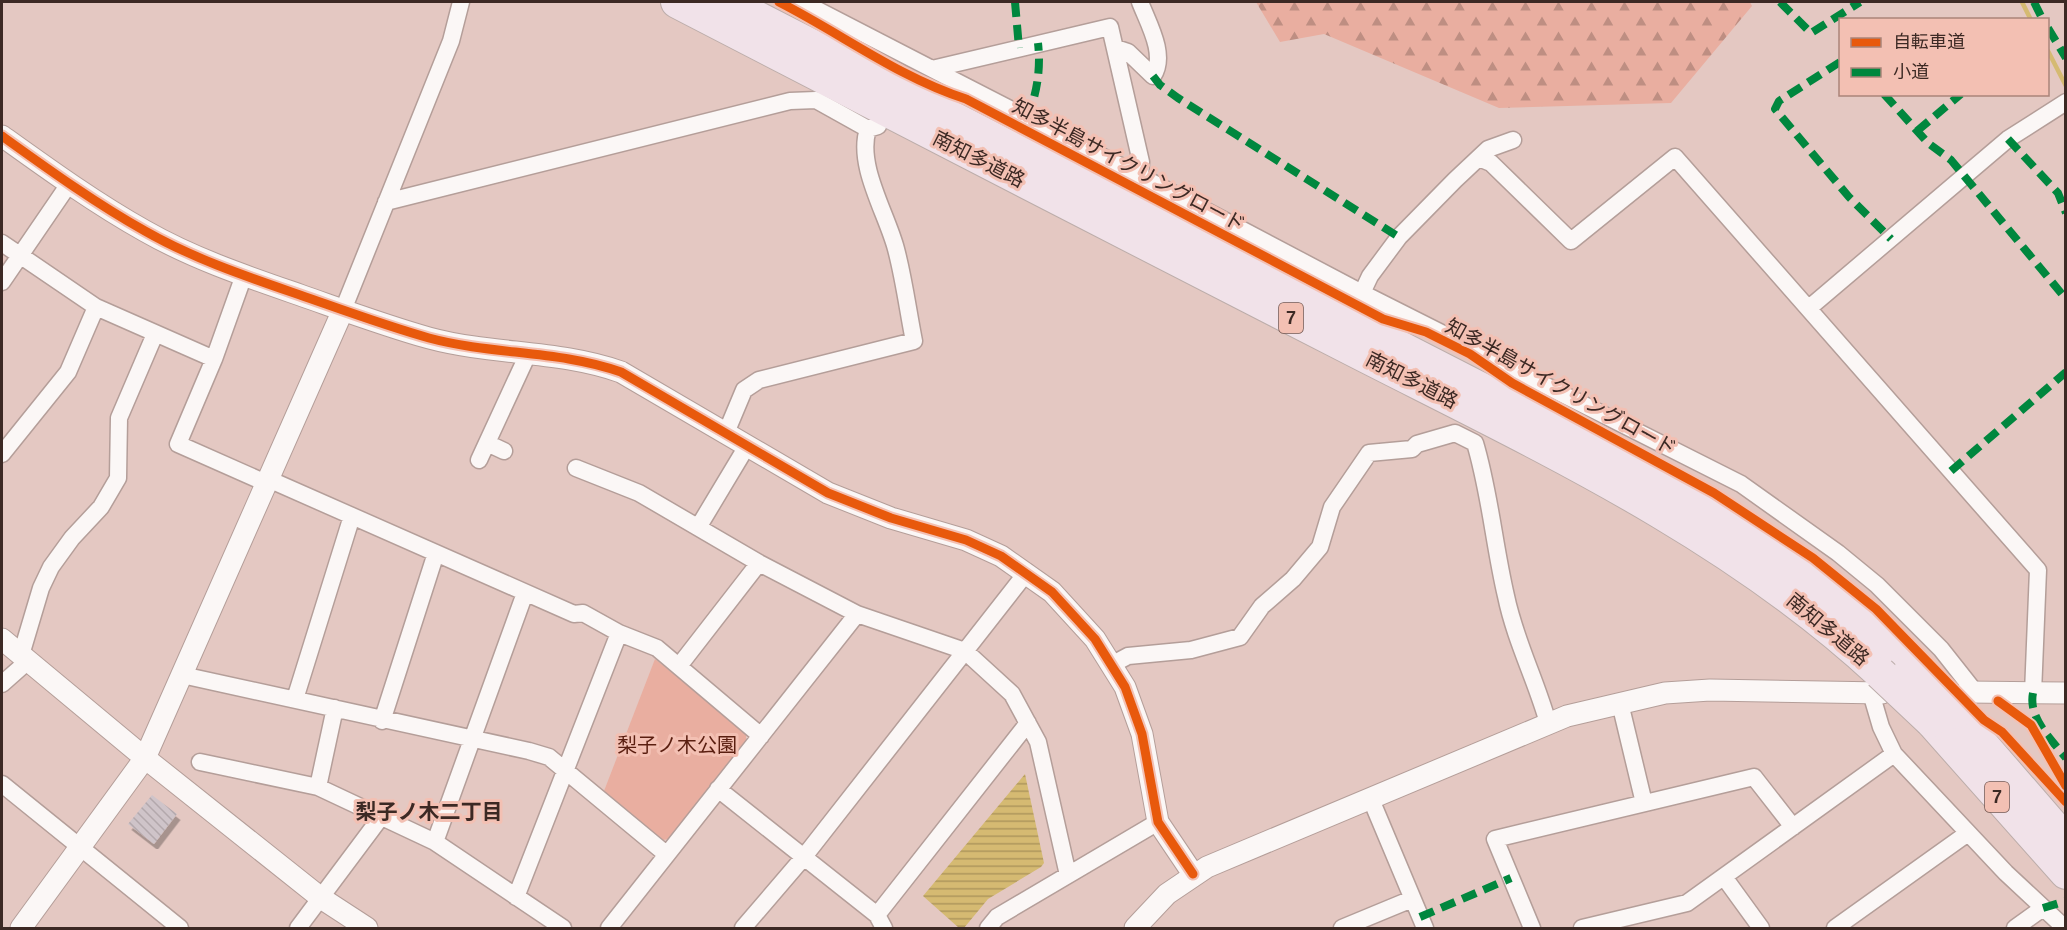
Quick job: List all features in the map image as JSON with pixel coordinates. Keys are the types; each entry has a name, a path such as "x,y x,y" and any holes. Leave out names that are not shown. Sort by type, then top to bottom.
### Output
{"highway":[{"name":"南知多道路","path":"676,2 1576,465 1753,569 1799,603 1878,686 1957,705 2066,873"},
{"name":"南知多道路","path":"727,2 1502,399 1667,487 1797,571 1957,705 2066,841"}],"street":[{"path":"21,928 82,848 145,758 343,310 451,41 461,2"},
{"path":"802,2 1362,292 1741,484 1838,553 1877,585 1941,649 1957,705 2033,693 2066,693"},
{"path":"1116,48 1128,52 1153,76 1159,67 1158,51 1140,2"},
{"path":"932,69 1110,27 1141,162 1140,176"},
{"path":"386,202 790,100 816,100 875,127 864,141 872,182 896,249 914,341 759,380 744,390 726,434"},
{"path":"1809,308 2008,139 2065,102"},
{"path":"2,136 69,184 146,232 244,275 430,338 584,361 621,372 800,478 848,502 891,518 966,540 1000,556 1027,573 1078,618 1113,664 1142,734 1158,822 1193,874"},
{"path":"1362,292 1370,276 1400,237 1488,149 1513,140"},
{"path":"1479,158 1491,163 1571,241 1675,157 2038,570 2033,693"},
{"path":"2,282 69,184"},
{"path":"2,243 96,307 214,359"},
{"path":"244,275 214,359 178,444 266,483 275,482 574,614 583,613 619,633 657,648 761,736"},
{"path":"2,454 69,372 96,307"},
{"path":"2,684 25,658 41,588 51,567 72,538 101,507 118,478 119,418 155,334"},
{"path":"479,460 528,354"},
{"path":"1113,664 1128,656 1191,650 1240,637 1262,606 1293,579 1320,548 1332,507 1369,453 1412,449 1417,444 1455,433 1475,443 1484,472 1506,598 1522,653 1548,723"},
{"path":"487,443 504,451"},
{"path":"699,526 747,446"},
{"path":"576,468 639,493 759,563 856,614 965,651 1012,693 1038,742 1068,875"},
{"path":"295,699 352,516"},
{"path":"382,721 436,553"},
{"path":"679,666 759,563"},
{"path":"744,928 803,858 1027,573"},
{"path":"435,842 525,592"},
{"path":"609,928 856,614"},
{"path":"516,897 619,633"},
{"path":"2,639 145,758 321,898 367,928"},
{"path":"182,675 335,708 382,721 529,751 549,758 666,854"},
{"path":"1135,928 1167,894 1193,874 1548,723 1665,693 1878,686 1881,727 1894,754 1968,833 2065,928"},
{"path":"1620,703 1644,803"},
{"path":"318,787 335,708"},
{"path":"718,789 880,922 1028,723"},
{"path":"1582,928 1687,903 1894,754"},
{"path":"200,762 318,787 435,842 563,928"},
{"path":"1532,928 1495,839 1754,777 1793,828"},
{"path":"2,783 82,848 171,926"},
{"path":"1370,797 1425,928"},
{"path":"298,928 381,817"},
{"path":"988,928 997,917 1158,822"},
{"path":"1835,928 1968,833"},
{"path":"1724,877 1761,928"},
{"path":"1342,928 1412,899"},
{"path":"2015,928 2043,908"}],"green space":[{"path":"1256,2 1750,2 1752,6 1671,103 1499,108 1324,34 1280,42"},
{"name":"梨子ノ木公園","path":"655,659 746,732 746,741 669,839 663,840 604,791"}],"shaded area":[{"path":"1025,774 1044,863 988,899 964,928 959,928 923,896"}],"building":[{"path":"152,795 177,814 154,844 128,824"}],"waterway":[{"path":"2022,2 2030,18"},
{"path":"2049,53 2066,86"}],"tunnel":[{"path":"897,95 915,62"}],"marked path":[{"path":"1015,2 1019,48"},
{"path":"1780,2 1811,33 1860,2"},
{"path":"2034,2 2042,18"},
{"path":"2049,30 2066,58"},
{"path":"1027,118 1037,81 1038,43"},
{"path":"1839,63 1779,101 1775,109 1849,197 1891,239"},
{"path":"1153,76 1160,85 1178,98 1399,237"},
{"path":"1886,96 1928,143 1951,160 2066,299"},
{"path":"1917,131 1959,96"},
{"path":"2008,139 2058,193 2066,213"},
{"path":"1951,471 2066,372"},
{"path":"2033,693 2032,702 2037,720 2066,758"},
{"path":"1420,917 1511,878"},
{"path":"2043,908 2066,901"}],"cycle path":[{"name":"知多半島サイクリングロード","path":"779,2 894,67 941,90 966,99 1383,319 1426,332 1470,354 1512,383 1714,493 1813,558 1876,609 1984,720 2002,732 2066,802"},
{"path":"2,136 108,209 145,231 202,259 348,312 429,338 574,360 621,372 828,493 891,518 966,540 1001,556 1052,592 1095,639 1125,687 1142,734 1158,822 1193,874"},
{"path":"1998,701 2031,725 2066,786"}],"district":[{"name":"梨子ノ木二丁目","path":"429,812"}]}
